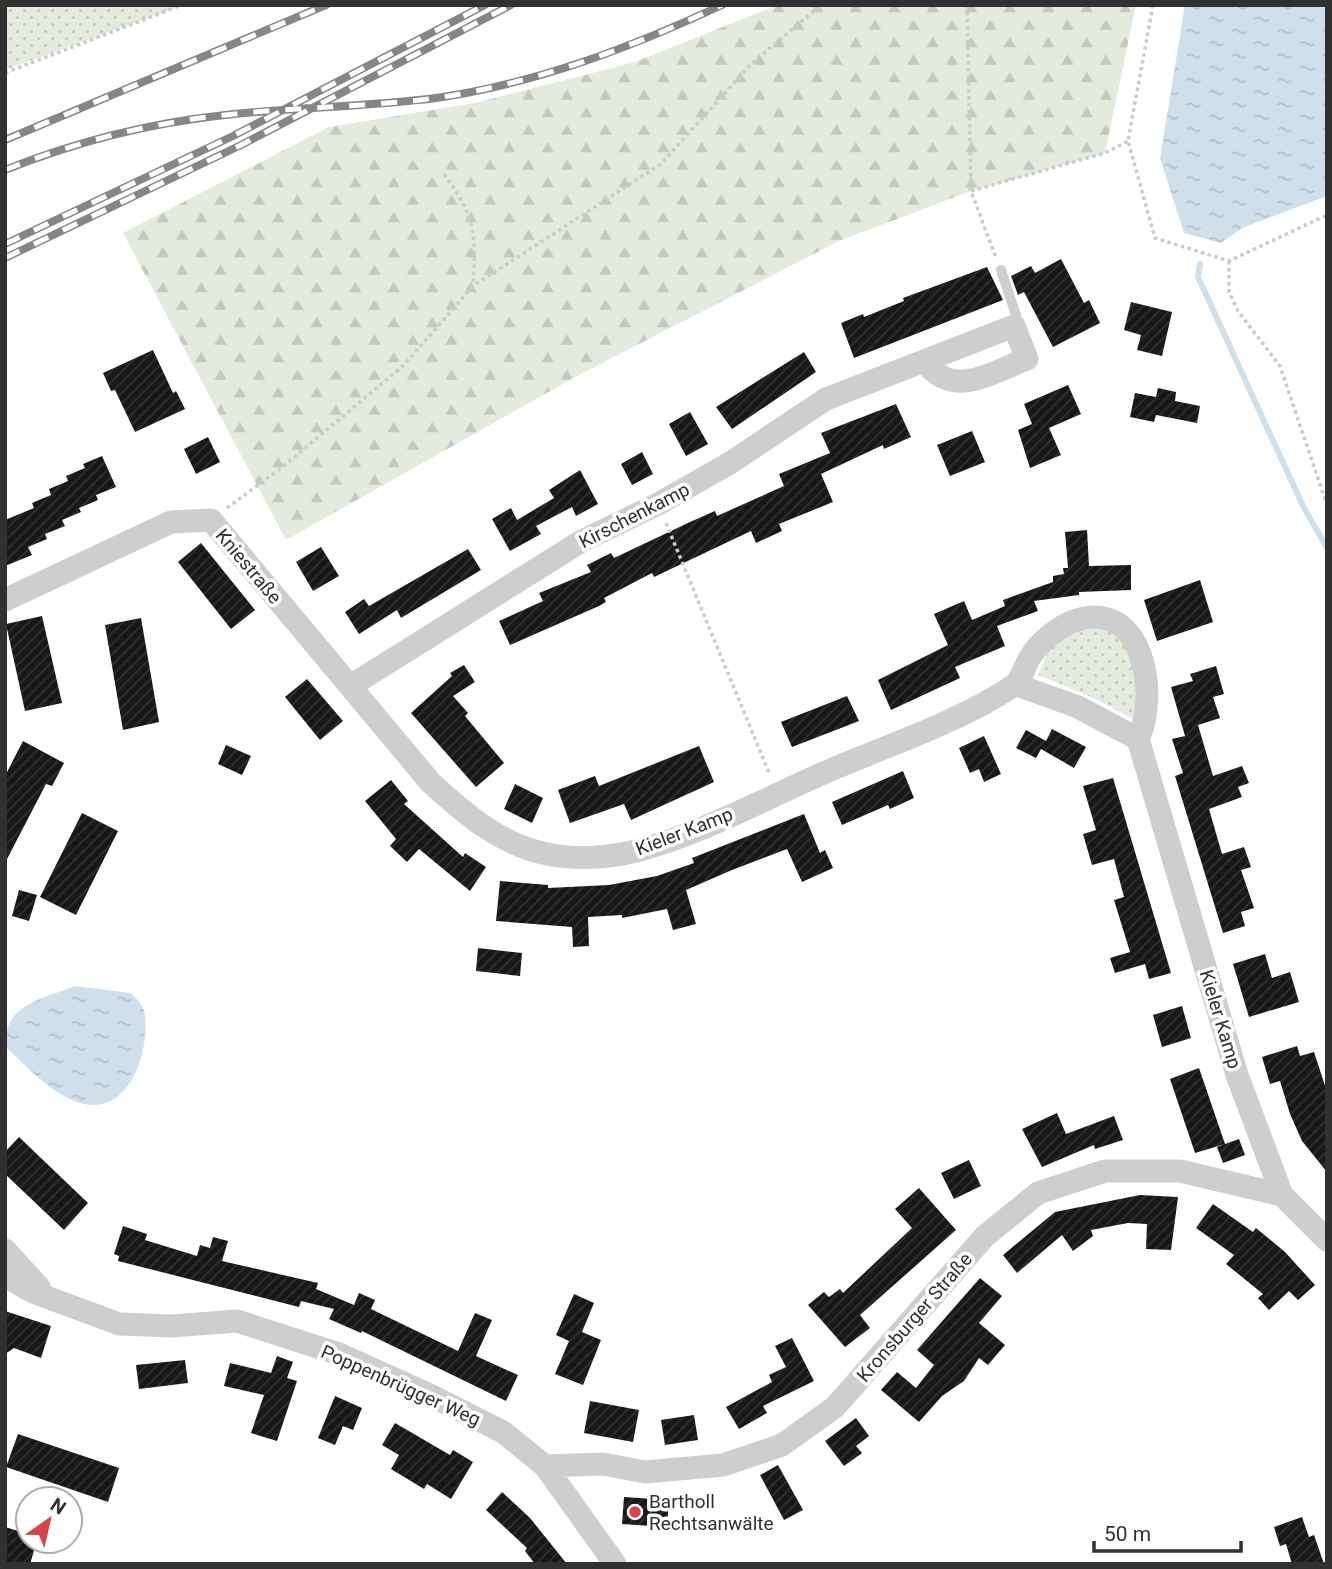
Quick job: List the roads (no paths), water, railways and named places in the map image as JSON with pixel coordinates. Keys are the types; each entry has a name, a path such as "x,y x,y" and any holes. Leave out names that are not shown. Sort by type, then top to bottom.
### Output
{"street":[{"name":"Kirschenkamp","path":"352,685 580,542 658,504 730,463 826,399 1014,326"},
{"path":"924,361 933,373 952,383 969,381 1027,359 1014,326"},
{"name":"Kniestraße","path":"5,600 171,522 211,520 352,685"},
{"path":"1101,616 1124,628 1139,647 1146,684 1147,721 1138,739 1078,707 1017,685 1029,658 1049,635 1076,620 1101,616"},
{"name":"Kieler Kamp","path":"352,685 431,783 470,818 516,845 547,854 579,858 635,851 706,825 963,712 1017,685"},
{"name":"Kieler Kamp","path":"1138,739 1237,1076 1282,1195 1327,1240"},
{"name":"Kronsburger Straße","path":"545,1466 603,1464 645,1472 723,1465 782,1444 835,1407 985,1236 1038,1193 1105,1171 1180,1171 1282,1195"},
{"name":"Poppenbrügger Weg","path":"5,1250 48,1297"},
{"name":"Poppenbrügger Weg","path":"5,1276 48,1297 119,1324 172,1326 237,1321 339,1354 503,1432 545,1466 615,1564"}],"lane":[{"path":"1001,270 1016,315 1014,326"}],"water":[{"path":"1185,5 1327,5 1327,196 1242,228 1221,243 1184,233 1160,158"},
{"path":"75,986 131,993 144,1010 145,1040 136,1071 118,1096 105,1103 90,1105 67,1098 34,1074 7,1048 10,1022 17,1013 38,1000"}],"waterway":[{"path":"1200,264 1198,277 1303,506 1327,548"}],"railway":[{"path":"5,140 326,5"},
{"path":"5,244 233,136 485,5"},
{"path":"5,258 239,146 511,5"},
{"path":"5,170 86,142 169,123 251,112 436,98 510,83 618,49 722,5"}],"place":[{"name":"Bartholl Rechtsanwälte","path":"635,1512"}]}
